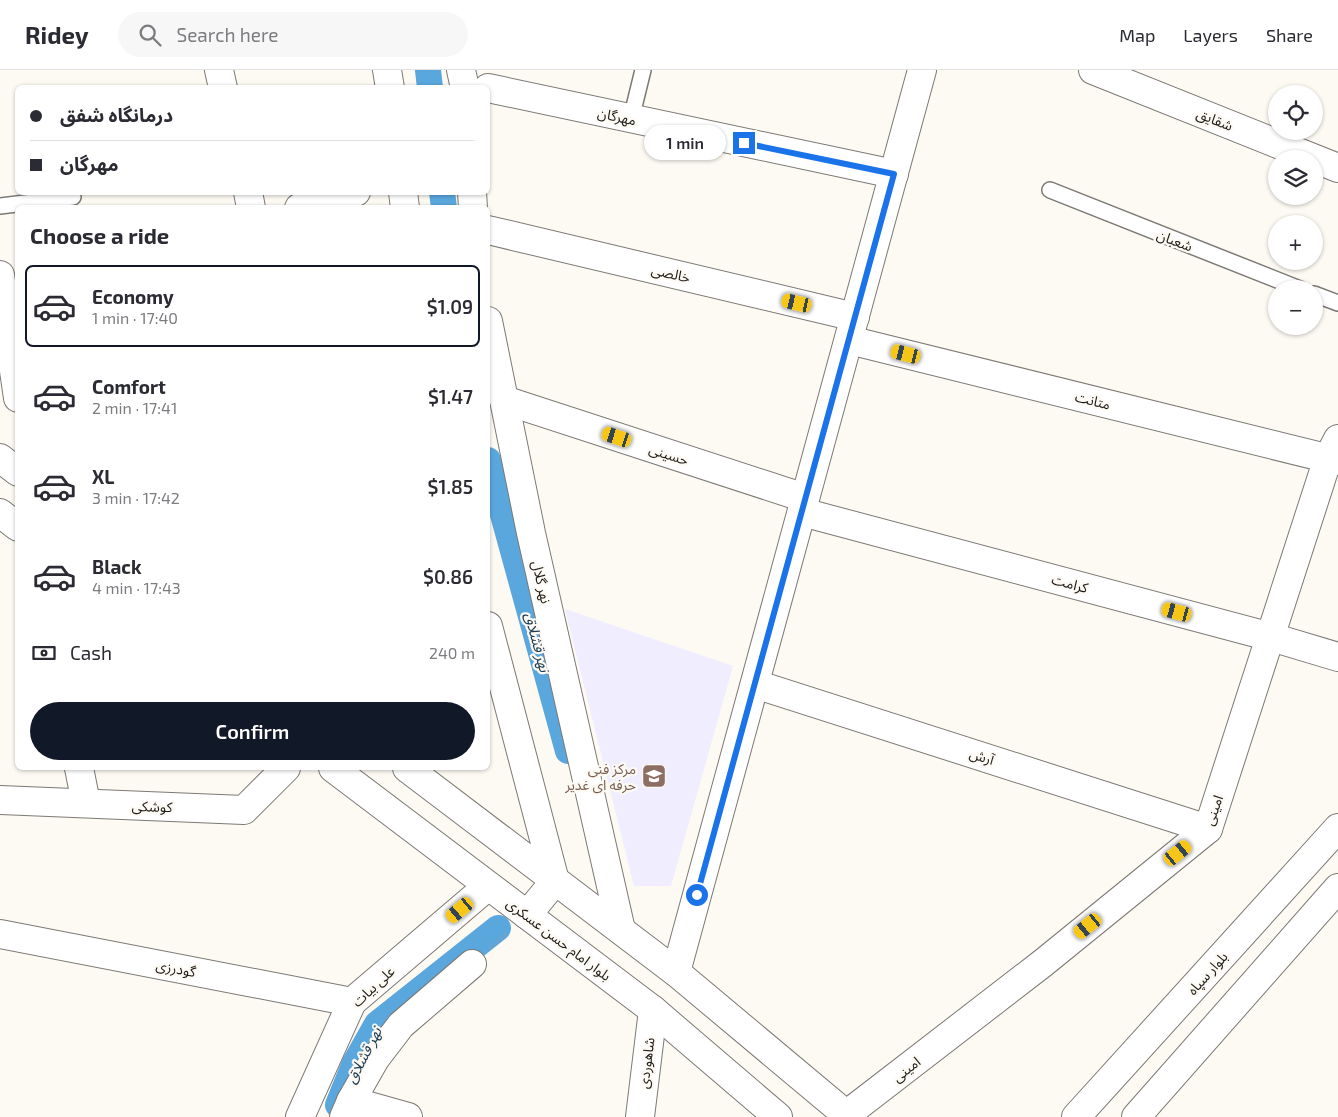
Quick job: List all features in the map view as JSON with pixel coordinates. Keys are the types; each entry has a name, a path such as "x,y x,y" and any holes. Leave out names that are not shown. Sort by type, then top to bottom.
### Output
{"street":[{"path":"218,70 222,85"},
{"path":"387,70 390,85"},
{"path":"676,972 922,70"},
{"name":"شقایق","path":"1093,70 1338,168"},
{"name":"مهرگان","path":"490,87 631,119 894,174"},
{"path":"310,205 345,195"},
{"name":"خالصی","path":"490,231 852,328"},
{"path":"0,275 15,376"},
{"name":"متانت","path":"852,328 1335,453"},
{"name":"نهر گلال","path":"490,331 531,533 621,930"},
{"name":"حسینی","path":"504,400 804,505"},
{"name":"امینی","path":"848,1116 1043,962 1208,828 1271,637 1335,453"},
{"path":"0,458 15,470"},
{"name":"کرامت","path":"804,505 1338,657"},
{"path":"0,513 15,525"},
{"path":"490,633 556,880"},
{"name":"آرش","path":"755,684 1208,828"},
{"path":"79,770 86,803"},
{"name":"کوشکی","path":"0,800 244,810 284,770"},
{"name":"بلوار امام حسن عسکری","path":"336,770 653,1010 778,1117"},
{"path":"410,770 676,972 848,1116"},
{"name":"بلوار سپاه","path":"1076,1117 1338,828"},
{"path":"527,915 556,880"},
{"name":"علی بیات","path":"300,1117 352,1002 488,886"},
{"path":"1136,1117 1338,888"},
{"name":"گودرزی","path":"0,934 352,1002"},
{"path":"408,1117 347,1109 375,1059 401,1025 472,964"},
{"path":"1198,983 1230,1010"},
{"name":"شاهوردی","path":"640,1117 653,1010"}],"lane":[{"path":"631,119 643,70"},
{"name":"شعبان","path":"1050,190 1277,280"},
{"path":"0,206 73,196"},
{"path":"1323,298 1338,304"}],"path":[{"path":"472,964 527,915"}],"shaded area":[{"name":"مرکز فنی حرفه ای غدیر","path":"565,609 733,666 671,886 634,886"}],"waterway":[{"name":"نهر قشلاق","path":"428,70 430,85"},
{"name":"نهر قشلاق","path":"442,195 444,205"},
{"name":"نهر قشلاق","path":"490,467 568,751"},
{"name":"نهر قشلاق","path":"338,1105 355,1063 377,1024 498,928"}],"place":[{"name":"مرکز فنی حرفه ای غدیر","path":"654,776"}],"route":[{"path":"697,895 894,174 744,143"}]}
